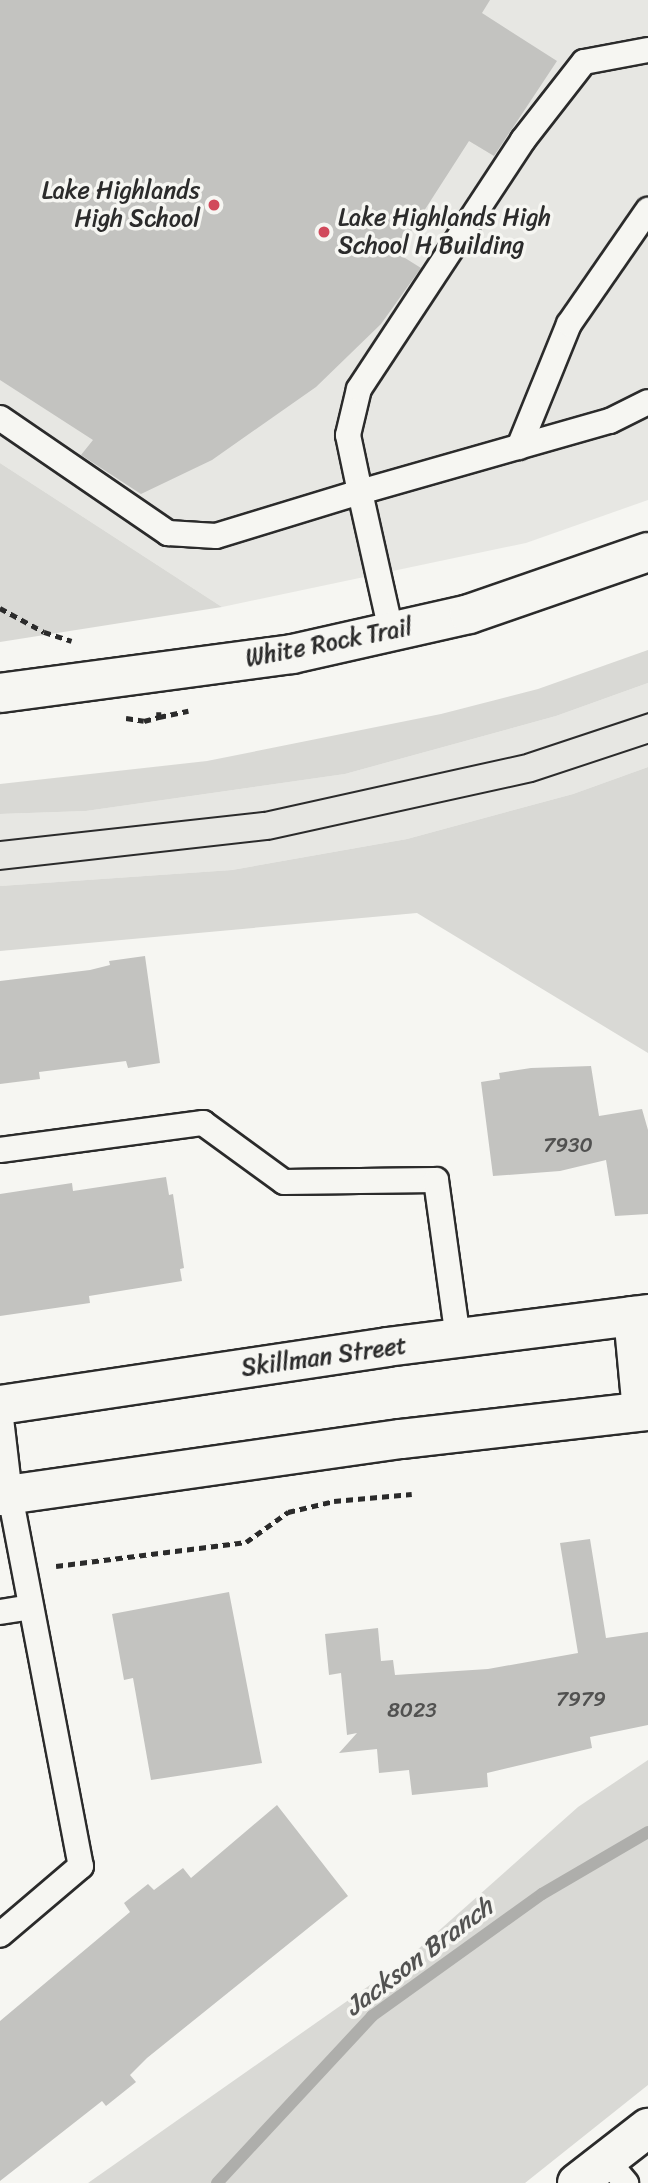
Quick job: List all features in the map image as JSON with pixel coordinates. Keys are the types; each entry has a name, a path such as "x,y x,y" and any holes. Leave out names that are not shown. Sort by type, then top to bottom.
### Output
{"main road":[{"name":"White Rock Trail","path":"9,685 292,654 469,614 648,552"},
{"name":"Skillman Street","path":"0,1405 458,1338 641,1315"},
{"path":"5,1495 401,1438 645,1411 641,1315"},
{"path":"577,2183 615,2171 648,2128"}],"lane":[{"path":"391,632 348,435 359,389 523,140 584,62 648,50"},
{"path":"519,447 569,324 648,210"},
{"path":"0,418 168,533 216,536 610,421 648,402"},
{"path":"0,1150 203,1123 284,1182 436,1180 458,1338"},
{"path":"0,1410 5,1495 24,1570 81,1866 0,1935"},
{"path":"0,1612 31,1607"}],"path":[{"path":"24,1570 246,1542 288,1512 334,1501 412,1494"}],"shaded area":[{"name":"Lake Highlands High School H Building","path":"0,0 648,0 648,500 526,543 222,607 0,463"},
{"path":"0,463 222,607 0,642"},
{"path":"648,650 648,683 556,716 345,774 86,811 0,814 0,784 207,761 441,714 538,689"},
{"path":"648,683 648,767 573,794 407,839 232,870 0,886 0,814 86,811 345,774 556,716"},
{"path":"648,767 648,1053 417,913 0,951 0,886 232,870 407,839 573,794"},
{"path":"648,1760 648,2085 525,2183 88,2183 407,1959 578,1807"}],"building":[{"name":"Lake Highlands High School","path":"0,0 490,0 482,13 557,61 494,156 469,141 397,253 421,268 381,324 316,387 212,460 141,494 81,455 93,440 0,380"},
{"path":"145,956 160,1063 128,1068 126,1061 39,1072 40,1079 0,1084 0,981 90,970 110,965 109,961"},
{"path":"591,1066 599,1116 642,1109 648,1130 648,1214 615,1216 606,1160 560,1171 493,1176 481,1082 500,1079 499,1073 531,1068"},
{"path":"166,1177 169,1195 173,1194 184,1268 180,1269 182,1281 89,1296 90,1303 0,1316 0,1194 72,1183 73,1191"},
{"path":"590,1539 606,1638 648,1632 648,1725 590,1737 592,1748 487,1773 488,1787 412,1795 409,1770 379,1773 377,1749 339,1753 357,1733 347,1735 341,1673 329,1675 325,1634 378,1628 381,1661 393,1660 395,1675 488,1669 578,1653 560,1543"},
{"path":"229,1592 262,1763 151,1780 133,1678 124,1680 112,1614"},
{"path":"277,1805 348,1896 147,2058 130,2075 136,2082 106,2106 102,2101 0,2181 0,2021 130,1912 124,1903 148,1884 154,1890 183,1868 191,1878"}],"waterway":[{"name":"Jackson Branch","path":"217,2183 372,2016 542,1894 648,1832"}],"tram line":[{"path":"0,841 264,812 525,754 648,713"},
{"path":"0,870 269,840 533,782 648,744"}],"place":[{"name":"Lake Highlands High School","path":"214,205"},
{"name":"Lake Highlands High School H Building","path":"324,232"}]}
